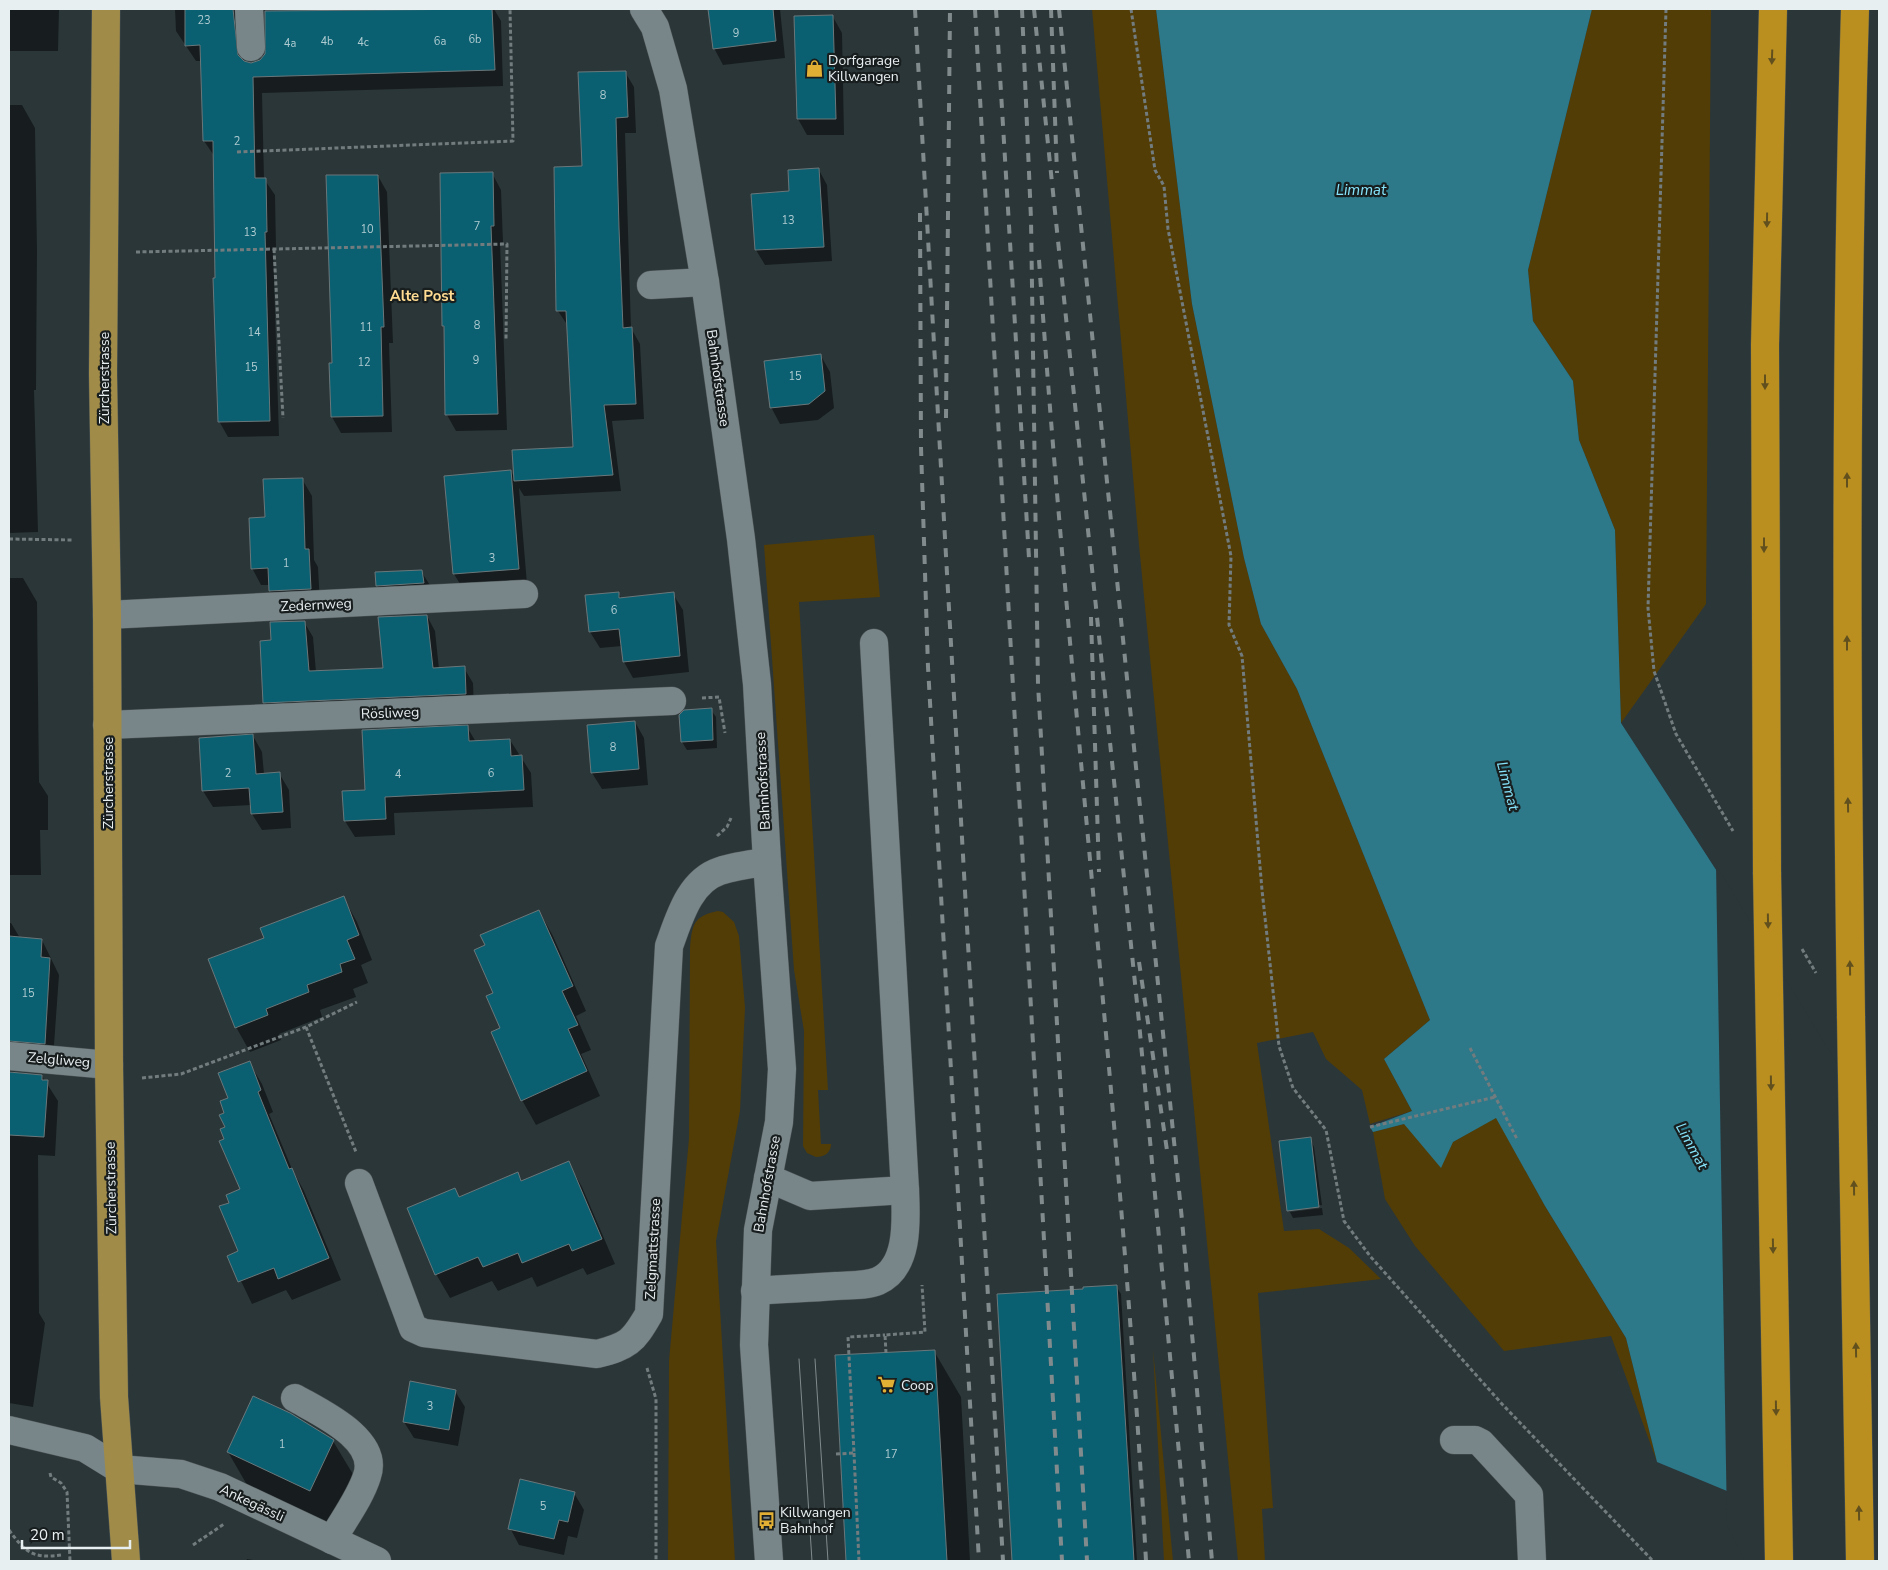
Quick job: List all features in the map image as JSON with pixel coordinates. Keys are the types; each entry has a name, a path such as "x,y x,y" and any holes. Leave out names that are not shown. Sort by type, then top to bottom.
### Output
{"highway":[{"path":"1773,9 1765,355 1767,872 1779,1561"},
{"path":"1855,9 1847,346 1847,735 1860,1561"}],"main road":[{"name":"Zürcherstrasse","path":"106,9 103,374 107,615 109,1073 114,1397 125,1560"}],"street":[{"path":"249,9 251,47"},
{"name":"Bahnhofstrasse","path":"644,9 655,27 673,89 704,282 741,539 756,674 782,1069 779,1122 758,1230 754,1345 769,1561"},
{"path":"651,285 704,282"},
{"name":"Zedernweg","path":"107,615 524,594"},
{"path":"756,1291 867,1284 887,1275 899,1258 903,1242 906,1221 905,1190 874,643"},
{"name":"Rösliweg","path":"107,725 672,701"},
{"name":"Zelgmattstrasse","path":"359,1183 413,1328 424,1333 597,1354 620,1348 637,1336 649,1314 669,946 686,901 704,882 719,871 767,862"},
{"name":"Zelgliweg","path":"9,1056 109,1073"},
{"path":"768,1178 810,1196 905,1190"},
{"path":"295,1398 349,1429 369,1456 368,1474 332,1540"},
{"path":"9,1430 85,1448 120,1469"},
{"path":"1454,1440 1475,1440 1480,1443 1530,1495 1532,1561"},
{"name":"Ankegässli","path":"120,1469 181,1474 220,1487 378,1561"}],"path":[{"path":"237,152 513,140 510,9"},
{"path":"1131,9 1155,170 1164,186 1168,229 1231,556 1229,625 1242,656 1262,890 1279,1046 1293,1088 1326,1130 1344,1221 1370,1256 1502,1404 1653,1561"},
{"path":"1666,9 1648,608 1654,671 1676,734 1735,835"},
{"path":"105,249 148,252 508,244 506,340"},
{"path":"274,249 282,418"},
{"path":"9,539 106,541"},
{"path":"1800,945 1820,979"},
{"path":"109,1073 181,1074 306,1027 357,1002"},
{"path":"306,1027 358,1159 359,1183"},
{"path":"1470,1048 1517,1139"},
{"path":"1370,1127 1495,1097"},
{"path":"859,1561 848,1337 925,1332"},
{"path":"637,1336 656,1399 656,1561"},
{"path":"885,1336 886,1353"},
{"path":"836,1454 854,1453"},
{"path":"50,1469 51,1477 61,1483 67,1492 70,1561"},
{"path":"193,1545 228,1522"},
{"path":"9,1530 23,1548 43,1559 61,1555"}],"shaded area":[{"path":"1092,9 1156,9 1192,304 1244,558 1261,624 1297,689 1430,1020 1384,1059 1412,1111 1370,1124 1362,1090 1326,1059 1313,1032 1257,1043 1284,1231 1319,1229 1349,1248 1381,1279 1258,1293 1273,1508 1262,1509 1265,1561 1238,1561 1139,545"},
{"path":"1592,9 1711,9 1706,604 1621,723 1615,530 1579,440 1573,381 1533,321 1528,270"},
{"path":"874,535 880,597 799,602 828,1090 818,1090 821,1144 831,1144 830,1150 826,1154 816,1157 807,1153 803,1146 804,1031 794,970 764,545"},
{"path":"718,911 723,912 734,922 739,936 745,1008 740,1111 716,1241 735,1561 668,1561 669,1361 689,1138 690,948 695,923 703,916"},
{"path":"1496,1117 1545,1206 1626,1338 1657,1462 1611,1336 1504,1351 1415,1246 1385,1199 1373,1132 1404,1124 1453,1142"},
{"path":"1153,1349 1173,1561 1164,1561"}],"water":[{"name":"Limmat","path":"1156,9 1592,9 1528,270 1533,321 1573,381 1579,440 1615,530 1621,723 1720,876 1879,1561 1727,1519 1727,1491 1657,1462 1626,1338 1545,1206 1496,1118 1453,1142 1441,1168 1404,1124 1373,1132 1370,1127 1412,1111 1384,1059 1430,1020 1297,689 1261,624 1244,558 1192,304"}],"pier":[{"path":"1716,865 1879,1132 1879,1561 1745,1561 1727,1525"}],"building":[{"path":"185,9 233,9 238,55 244,61 251,63 260,60 265,54 265,11 492,9 495,70 253,77 255,178 266,178 267,232 265,232 270,421 218,422 213,278 215,278 213,141 203,141 200,45 185,46"},
{"path":"708,9 773,9 776,41 713,49"},
{"path":"833,15 836,119 797,119 794,16"},
{"path":"626,71 628,117 616,118 619,228 623,328 632,327 636,404 604,405 613,475 514,481 512,450 573,447 566,311 556,311 554,167 582,166 578,72"},
{"path":"819,168 824,247 755,250 751,194 789,191 788,170"},
{"path":"493,172 494,226 491,226 498,414 445,415 440,173"},
{"path":"326,175 378,175 384,327 381,327 383,416 331,417 329,363 332,363"},
{"path":"821,354 825,391 809,404 770,408 764,361"},
{"path":"511,470 519,569 453,574 444,476"},
{"path":"303,478 305,549 309,549 311,589 269,591 268,568 251,569 249,518 265,517 263,479"},
{"path":"422,570 424,583 376,586 375,572"},
{"path":"619,592 619,598 674,592 680,656 623,662 619,629 589,632 585,595"},
{"path":"427,615 433,668 465,666 466,694 263,703 260,641 271,640 270,622 305,621 309,671 383,668 378,617"},
{"path":"712,708 713,740 681,742 679,715 684,710"},
{"path":"635,721 639,769 591,773 587,725"},
{"path":"468,725 469,741 510,739 511,756 522,755 524,790 385,797 386,819 344,821 342,791 365,790 362,730"},
{"path":"253,734 256,774 280,772 283,812 251,814 249,788 202,791 199,738"},
{"path":"344,896 359,935 347,940 355,959 340,964 342,972 307,985 309,992 266,1009 268,1015 235,1028 208,959 264,938 260,928"},
{"path":"539,910 573,986 562,991 578,1025 568,1029 587,1071 521,1101 491,1032 500,1028 486,996 493,993 474,950 485,945 480,935"},
{"path":"9,936 42,939 41,957 50,958 45,1044 9,1041"},
{"path":"250,1061 261,1090 258,1092 289,1169 292,1168 329,1258 278,1279 274,1268 238,1282 227,1256 238,1251 219,1206 229,1203 226,1195 240,1189 219,1141 224,1139 220,1129 225,1127 219,1115 224,1113 220,1101 228,1098 218,1073"},
{"path":"9,1072 42,1075 42,1080 48,1080 44,1137 9,1135"},
{"path":"1311,1137 1319,1207 1287,1211 1279,1141"},
{"path":"569,1161 602,1239 572,1251 569,1244 522,1263 518,1253 483,1267 478,1257 435,1275 407,1208 455,1188 459,1197 518,1172 521,1181"},
{"path":"1117,1285 1134,1561 1012,1561 997,1294"},
{"path":"935,1350 947,1561 846,1561 835,1355"},
{"path":"410,1381 456,1390 449,1430 403,1422"},
{"path":"253,1396 290,1413 334,1440 310,1491 227,1452"},
{"path":"520,1479 575,1492 568,1522 559,1520 554,1539 508,1529"}],"tram line":[{"path":"799,1359 812,1561"},
{"path":"815,1359 828,1561"}],"railway":[{"path":"915,9 1003,1561"},
{"path":"946,418 950,9"},
{"path":"975,9 1062,1561"},
{"path":"996,9 1029,558"},
{"path":"1022,9 1031,219 1038,684 1087,1561"},
{"path":"1034,9 1139,1022 1189,1561"},
{"path":"1051,9 1057,173"},
{"path":"1059,9 1182,1220 1212,1561"},
{"path":"920,213 921,447 928,667 979,1561"},
{"path":"1039,260 1065,586 1110,1073 1136,1398 1146,1561"},
{"path":"1091,617 1099,872"},
{"path":"1139,962 1168,1157"}],"place":[{"name":"Dorfgarage Killwangen","path":"814,68"},
{"name":"Coop","path":"887,1385"},
{"name":"Killwangen Bahnhof","path":"766,1520"}],"district":[{"name":"Alte Post","path":"422,296"}]}
